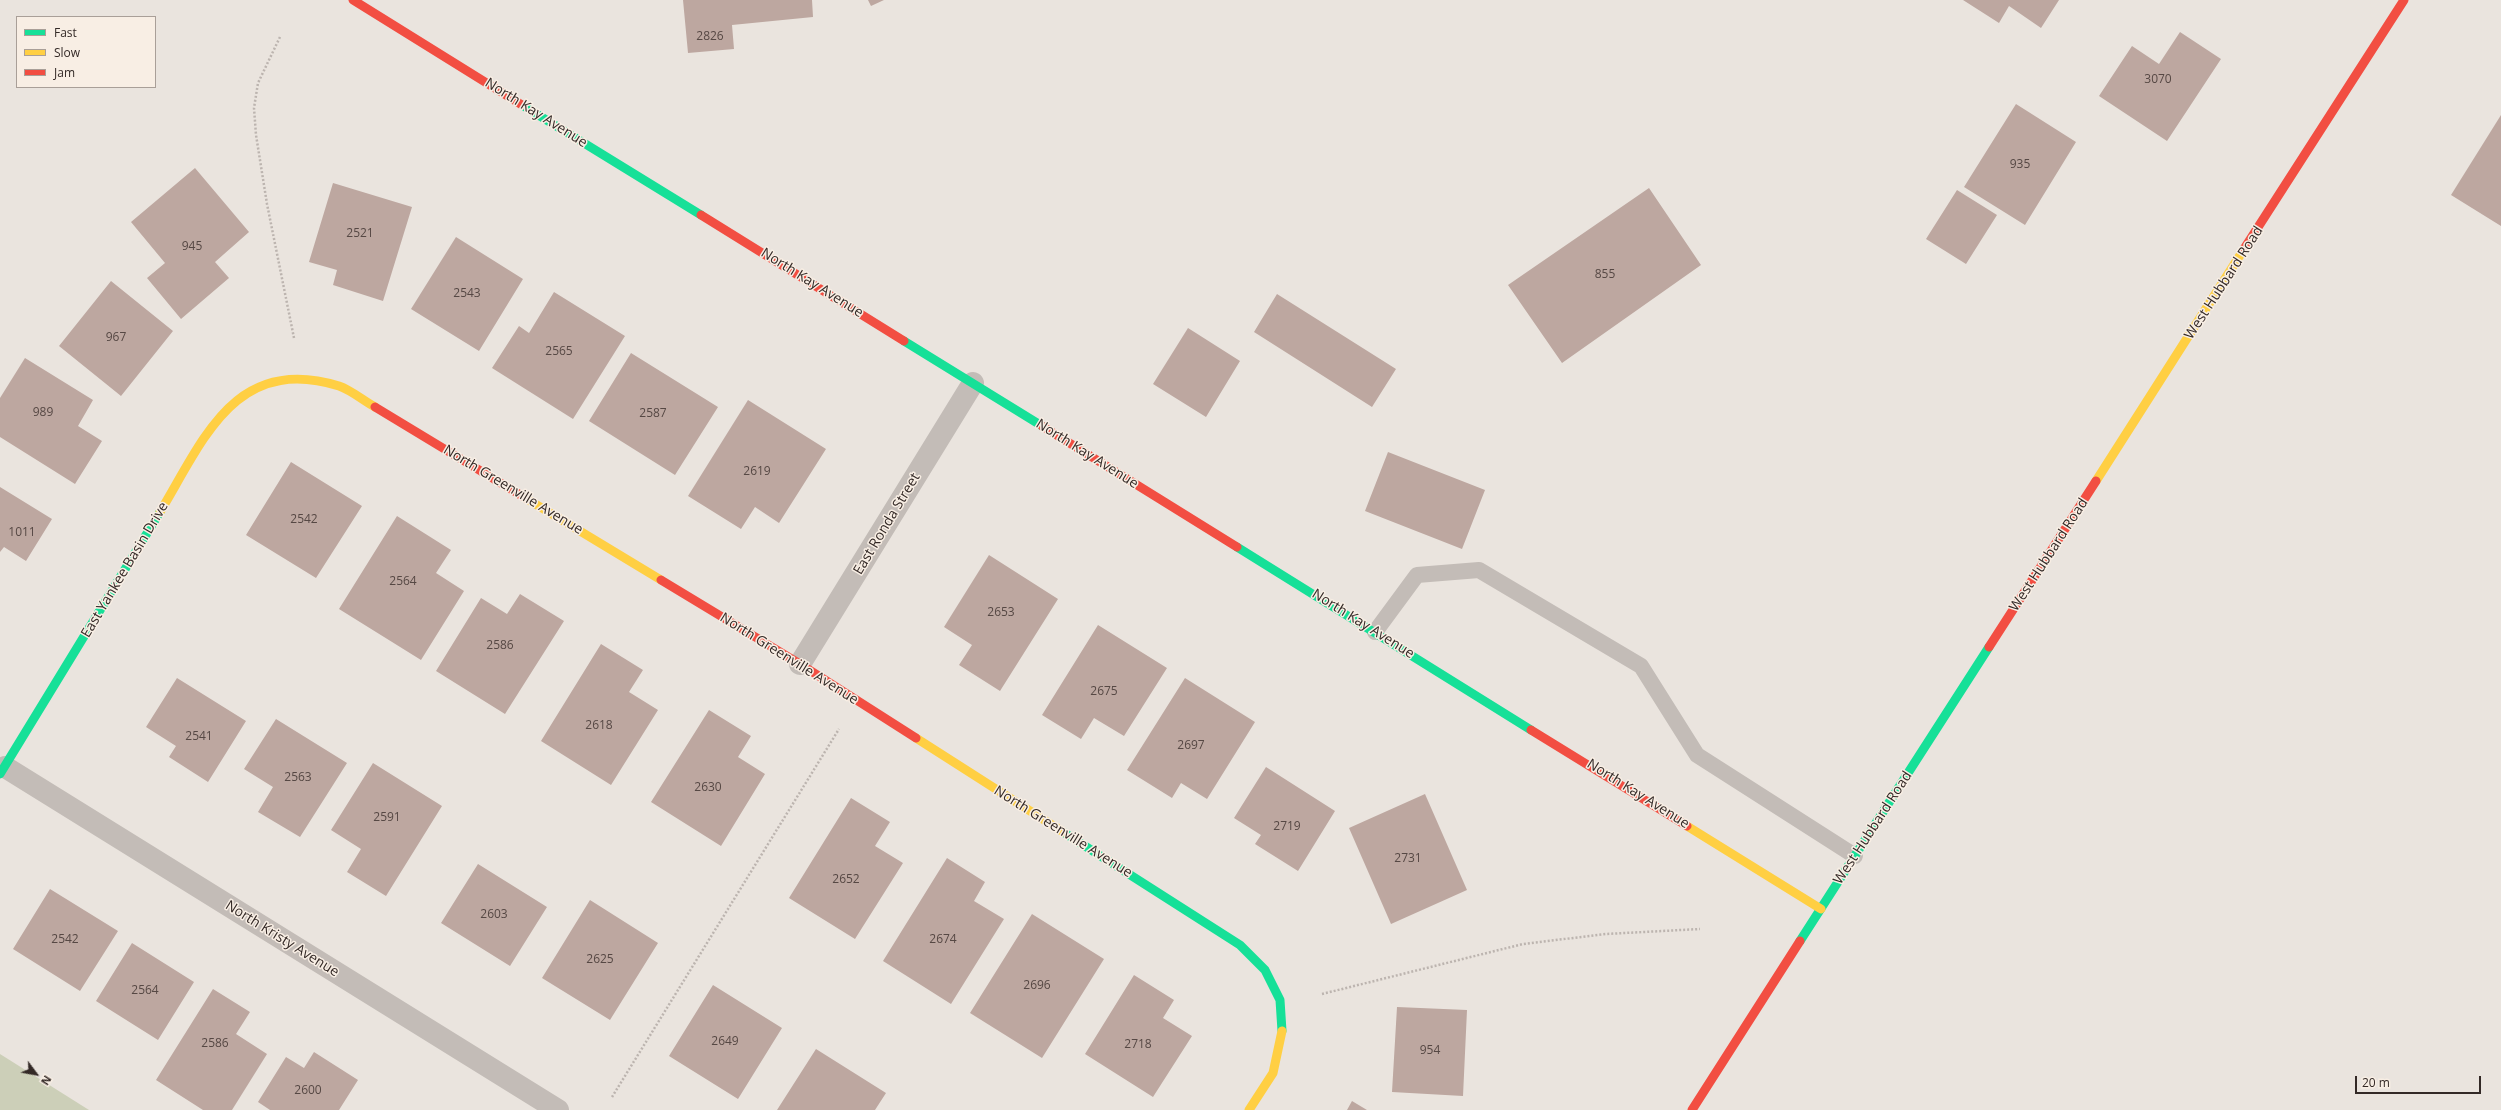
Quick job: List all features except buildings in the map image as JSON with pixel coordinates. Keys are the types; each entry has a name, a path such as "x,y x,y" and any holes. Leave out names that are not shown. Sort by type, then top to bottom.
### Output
{"street":[{"name":"North Kay Avenue","path":"352,0 1821,909"},
{"name":"West Hubbard Road","path":"1692,1110 2404,0"},
{"name":"North Greenville Avenue","path":"265,382 300,378 340,386 800,664 1240,945 1265,970 1280,1000 1282,1035 1273,1073 1249,1110"},
{"name":"East Yankee Basin Drive","path":"2,770 216,419 238,398 265,382"},
{"name":"East Ronda Street","path":"800,664 973,383"},
{"name":"North Kristy Avenue","path":"2,770 558,1110"}],"lane":[{"path":"1375,632 1417,575 1479,570 1642,666 1697,755 1856,856"}],"path":[{"path":"280,37 258,83 254,108 256,135 267,204 294,338"},
{"path":"612,1097 839,729"},
{"path":"1322,994 1523,944 1606,934 1700,929"}],"green space":[{"path":"0,1054 89,1110 0,1110"}],"traffic: fast":[{"path":"522,105 701,215"},
{"path":"904,341 1042,426"},
{"path":"0,774 160,512"},
{"path":"1237,547 1531,730"},
{"path":"1800,941 1989,647"},
{"path":"1063,832 1240,945 1265,970 1280,1000 1282,1031"}],"traffic: slow":[{"path":"2096,481 2244,249"},
{"path":"160,512 192,457 209,432 227,410 248,393 273,382 303,379 339,386 375,407"},
{"path":"527,499 661,580"},
{"path":"916,738 1063,832"},
{"path":"1687,826 1821,909"},
{"path":"1249,1110 1273,1073 1282,1031"}],"traffic: jam":[{"path":"353,0 522,105"},
{"path":"2244,249 2404,0"},
{"path":"701,215 904,341"},
{"path":"375,407 527,499"},
{"path":"1042,426 1237,547"},
{"path":"1989,647 2096,481"},
{"path":"661,580 800,664 916,738"},
{"path":"1531,730 1687,826"},
{"path":"1692,1110 1800,941"}]}
